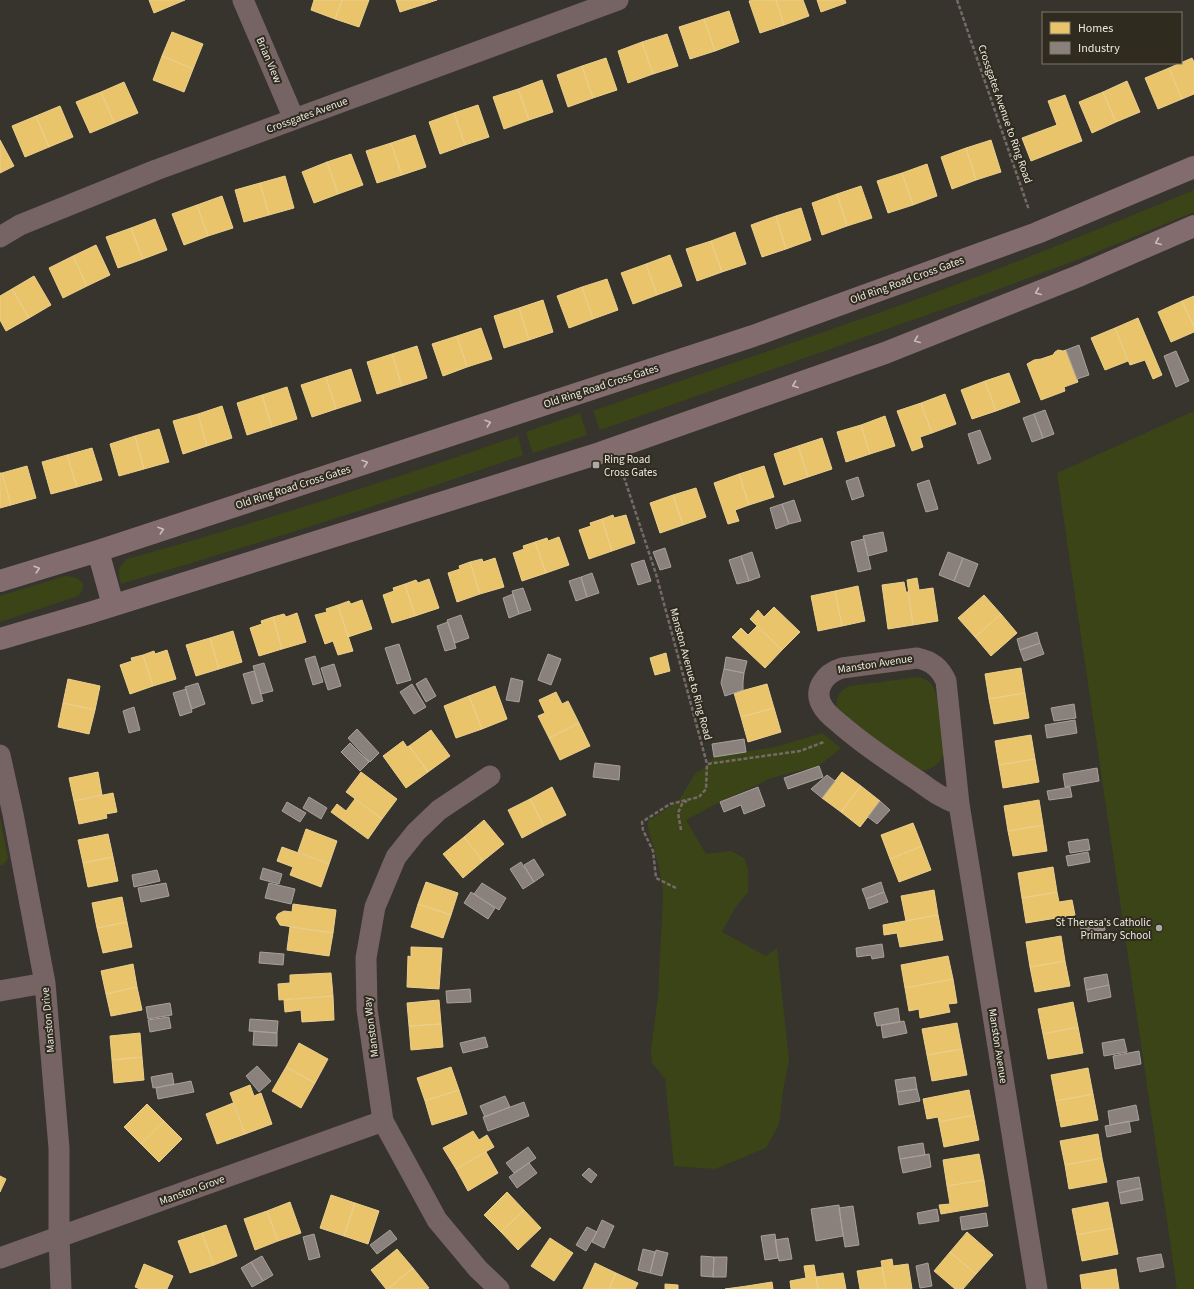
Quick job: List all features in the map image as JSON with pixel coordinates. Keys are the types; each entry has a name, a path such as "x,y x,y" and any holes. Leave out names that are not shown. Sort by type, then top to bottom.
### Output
{"main road":[{"name":"Old Ring Road Cross Gates","path":"0,581 98,551 753,336 1037,233 1194,167"},
{"path":"0,639 113,605 667,430 885,353 1081,275 1194,226"},
{"path":"98,551 113,605"}],"street":[{"name":"Brian View","path":"243,0 294,119"},
{"name":"Crossgates Avenue","path":"0,237 20,225 156,170 618,0"},
{"name":"Manston Avenue","path":"959,804 944,798 849,732 827,713 819,698 819,690 827,675 834,670 842,668 917,658 927,660 935,665 942,672 946,681 959,804 1037,1289"},
{"name":"Manston Drive","path":"0,755 13,814 45,983 59,1148 59,1238 61,1289"},
{"name":"Manston Way","path":"490,776 439,810 416,832 396,857 375,907 366,958 367,1009 383,1121 438,1220 478,1269 499,1289"},
{"path":"0,991 45,983"},
{"name":"Manston Grove","path":"0,1258 383,1121"}],"path":[{"name":"Crossgates Avenue to Ring Road","path":"957,0 1037,233"},
{"name":"Manston Avenue to Ring Road","path":"614,448 656,574 707,764 706,789 699,797 688,800"},
{"path":"707,764 800,751 849,732"},
{"path":"681,830 678,813 682,804 688,800"},
{"path":"676,888 656,878 653,851 643,830 642,822 670,804 688,800"}],"green space":[{"path":"1194,190 1194,212 1090,255 964,302 600,430 593,411 941,291"},
{"name":"St Theresa's Catholic Primary School","path":"1194,411 1194,1289 1177,1289 1057,473"},
{"path":"580,413 587,435 533,453 526,432"},
{"path":"518,436 523,455 324,522 121,584 119,570 127,559 324,500"},
{"path":"65,576 75,577 83,584 83,588 78,596 0,622 0,596"},
{"path":"919,677 930,683 936,693 945,750 938,764 925,770 914,769 837,711 836,707 838,696 842,690 849,686"},
{"path":"822,733 841,748 819,766 774,777 720,802 686,820 706,854 731,851 744,858 748,869 748,892 735,908 722,932 766,956 777,948 789,1060 779,1124 766,1148 715,1169 674,1166 665,1079 652,1063 651,1050 658,996 663,890 659,866 649,832 648,821 679,800 696,772 702,770 714,757 775,747"},
{"path":"0,817 8,858 2,865 0,865"}],"building: Homes":[{"path":"149,0 185,0 154,13"},
{"path":"314,0 342,0 335,19 311,10"},
{"path":"342,0 369,0 359,27 335,19"},
{"path":"396,0 424,0 425,4 400,12"},
{"path":"424,0 437,0 425,4"},
{"path":"776,0 784,25 760,33 749,1"},
{"path":"776,0 803,0 809,16 784,25"},
{"path":"817,0 845,0 846,3 821,12"},
{"path":"729,11 739,42 715,51 704,19"},
{"path":"704,19 715,51 690,59 679,27"},
{"path":"172,32 203,44 193,69 162,56"},
{"path":"667,34 678,66 653,74 642,42"},
{"path":"642,42 653,74 628,83 618,51"},
{"path":"162,56 193,69 184,92 153,80"},
{"path":"606,58 617,90 593,98 582,66"},
{"path":"1192,58 1194,62 1194,94 1182,99 1169,68 1182,64 1182,62"},
{"path":"582,66 593,98 568,107 557,75"},
{"path":"1169,68 1182,99 1158,109 1145,78"},
{"path":"542,80 553,112 529,120 518,89"},
{"path":"1127,81 1140,112 1116,122 1103,92"},
{"path":"124,82 138,113 114,123 101,92"},
{"path":"518,89 529,120 504,129 493,97"},
{"path":"101,92 114,123 90,133 76,102"},
{"path":"1103,92 1116,122 1092,133 1079,102"},
{"path":"1065,95 1082,141 1031,161 1022,138 1057,125 1048,101"},
{"path":"478,105 489,137 465,145 454,113"},
{"path":"60,106 73,137 49,147 36,116"},
{"path":"454,113 465,145 440,154 429,122"},
{"path":"36,116 49,147 25,157 12,126"},
{"path":"415,135 426,167 402,175 391,143"},
{"path":"0,140 14,166 0,173"},
{"path":"991,140 1001,172 976,180 966,148"},
{"path":"391,143 402,175 377,183 366,151"},
{"path":"966,148 976,180 952,189 941,157"},
{"path":"351,154 363,185 338,194 327,162"},
{"path":"327,162 338,194 314,203 302,172"},
{"path":"927,164 937,196 913,205 902,173"},
{"path":"902,173 913,205 888,213 877,181"},
{"path":"285,176 294,208 269,215 260,183"},
{"path":"260,183 269,215 244,222 235,190"},
{"path":"861,186 872,218 847,226 837,194"},
{"path":"837,194 847,226 822,235 812,203"},
{"path":"222,196 233,228 208,236 197,205"},
{"path":"197,205 208,236 184,245 172,214"},
{"path":"801,208 811,240 786,249 776,216"},
{"path":"776,216 786,249 762,257 751,225"},
{"path":"155,219 167,250 143,259 131,228"},
{"path":"131,228 143,259 118,268 106,237"},
{"path":"735,232 746,264 722,272 711,241"},
{"path":"711,241 722,272 697,281 686,249"},
{"path":"96,245 110,275 87,286 73,256"},
{"path":"670,255 682,286 657,295 646,264"},
{"path":"73,256 87,286 63,298 49,268"},
{"path":"646,264 657,295 633,304 621,273"},
{"path":"34,276 51,305 29,318 12,289"},
{"path":"607,279 618,310 593,319 582,287"},
{"path":"582,287 593,319 569,328 557,296"},
{"path":"12,289 29,318 6,331 0,320 0,296"},
{"path":"1194,296 1194,327 1182,301"},
{"path":"543,300 553,332 529,340 519,308"},
{"path":"1182,301 1194,327 1194,332 1171,342 1158,312"},
{"path":"519,308 529,340 504,348 494,316"},
{"path":"1138,318 1162,375 1153,379 1145,360 1130,365 1115,328"},
{"path":"481,328 492,359 467,367 457,336"},
{"path":"1115,328 1128,361 1105,370 1091,338"},
{"path":"457,336 467,367 443,376 432,344"},
{"path":"417,346 427,378 402,386 392,354"},
{"path":"1058,350 1066,350 1078,382 1064,387 1065,391 1041,400 1027,364 1034,360 1053,355"},
{"path":"392,354 402,386 377,394 367,362"},
{"path":"351,369 361,401 336,409 326,377"},
{"path":"1009,373 1020,402 996,411 985,381"},
{"path":"326,377 336,409 312,417 301,385"},
{"path":"985,381 996,411 972,419 961,390"},
{"path":"287,387 297,419 272,427 262,395"},
{"path":"945,394 956,424 932,433 921,403"},
{"path":"262,395 272,427 247,435 237,403"},
{"path":"921,403 932,433 920,437 923,447 912,451 897,411"},
{"path":"222,406 232,438 207,446 198,414"},
{"path":"198,414 207,446 183,454 173,421"},
{"path":"885,416 895,446 870,454 861,425"},
{"path":"861,425 870,454 846,462 837,432"},
{"path":"159,429 169,462 144,469 135,436"},
{"path":"135,436 144,469 119,476 110,444"},
{"path":"822,438 832,469 808,477 798,446"},
{"path":"798,446 808,477 784,485 774,454"},
{"path":"92,448 102,480 77,487 67,455"},
{"path":"67,455 77,487 51,494 42,462"},
{"path":"27,466 36,498 11,505 2,473"},
{"path":"764,466 774,497 749,505 739,474"},
{"path":"0,473 2,473 11,505 0,508"},
{"path":"739,474 749,505 735,510 739,521 728,524 714,483"},
{"path":"696,488 706,517 683,525 673,495"},
{"path":"673,495 683,525 660,533 650,503"},
{"path":"613,515 614,518 626,515 635,543 612,551 602,519"},
{"path":"602,519 612,551 589,559 579,530 591,526 590,523"},
{"path":"559,537 569,565 546,573 535,542 547,538 548,541"},
{"path":"535,542 546,573 522,581 513,553 524,549 523,546"},
{"path":"495,558 504,587 480,594 470,562 482,559 483,562"},
{"path":"470,562 480,594 457,602 448,573 460,569 459,566"},
{"path":"917,578 919,590 933,588 938,621 913,625 907,580"},
{"path":"429,579 439,608 415,616 405,584 416,580 418,583"},
{"path":"904,582 906,592 908,592 913,625 888,629 882,585"},
{"path":"405,584 415,616 392,623 383,595 394,591 393,588"},
{"path":"858,586 865,621 842,626 835,591"},
{"path":"835,591 842,626 818,631 811,596"},
{"path":"984,595 1001,614 975,637 958,618"},
{"path":"362,600 372,629 348,637 338,605 349,601 351,604"},
{"path":"338,605 353,651 338,655 333,641 325,644 315,615 327,612 326,609"},
{"path":"774,607 800,632 782,650 750,619 758,610 764,617"},
{"path":"297,613 306,642 282,649 273,617 284,614 286,617"},
{"path":"1001,614 1017,633 991,656 975,637"},
{"path":"273,617 282,649 259,656 250,628 262,624 261,621"},
{"path":"757,626 782,650 765,668 732,637 741,628 748,635"},
{"path":"233,631 242,662 219,669 210,638"},
{"path":"210,638 219,669 196,676 186,645"},
{"path":"167,650 176,679 153,686 143,655 154,651 155,654"},
{"path":"666,653 670,671 655,675 650,658"},
{"path":"143,655 153,686 130,694 120,665 132,661 131,658"},
{"path":"1021,668 1025,693 989,699 985,674"},
{"path":"68,679 100,686 95,710 63,703"},
{"path":"767,684 774,708 741,717 734,693"},
{"path":"495,686 507,719 482,729 469,696"},
{"path":"556,692 562,704 568,701 579,723 549,738 538,716 545,713 539,700"},
{"path":"1025,693 1029,718 994,724 989,699"},
{"path":"469,696 482,729 456,738 444,706"},
{"path":"63,703 95,710 89,734 58,727"},
{"path":"774,708 781,732 748,742 741,717"},
{"path":"579,723 590,746 560,760 549,738"},
{"path":"431,730 450,756 428,772 409,746"},
{"path":"1031,735 1035,759 999,765 995,741"},
{"path":"403,741 407,747 409,746 428,772 406,788 383,756"},
{"path":"1035,759 1039,782 1003,788 999,765"},
{"path":"98,772 102,795 74,801 69,778"},
{"path":"361,772 397,799 382,819 346,792"},
{"path":"842,772 861,786 841,812 822,798"},
{"path":"861,786 880,801 860,827 841,812"},
{"path":"552,787 566,815 544,826 530,799"},
{"path":"113,793 117,812 106,814 107,818 79,824 74,801"},
{"path":"355,799 382,819 368,839 331,812 337,804 346,811"},
{"path":"530,799 544,826 522,838 508,810"},
{"path":"1039,800 1043,825 1008,831 1004,806"},
{"path":"484,820 504,844 483,861 464,837"},
{"path":"913,823 922,846 890,859 881,835"},
{"path":"1043,825 1047,851 1013,856 1008,831"},
{"path":"306,829 337,841 329,864 298,852"},
{"path":"108,834 113,857 83,863 78,840"},
{"path":"464,837 483,861 463,878 443,854"},
{"path":"922,846 931,870 899,882 890,859"},
{"path":"282,847 329,864 321,887 290,875 293,867 277,861"},
{"path":"113,857 118,881 88,887 83,863"},
{"path":"1053,867 1057,892 1022,898 1018,873"},
{"path":"426,882 458,893 451,915 418,904"},
{"path":"934,890 938,915 906,921 901,896"},
{"path":"1057,892 1059,902 1072,900 1075,915 1026,923 1022,898"},
{"path":"122,897 127,922 97,928 92,903"},
{"path":"293,904 336,910 333,933 280,925 276,918 278,914 284,911 292,912"},
{"path":"418,904 451,915 443,938 411,927"},
{"path":"938,915 943,940 900,947 897,933 884,935 883,925"},
{"path":"127,922 132,947 103,953 97,928"},
{"path":"290,927 333,933 329,956 287,950"},
{"path":"1061,936 1065,961 1030,967 1026,942"},
{"path":"411,947 442,948 439,989 407,987 408,956 411,957"},
{"path":"948,956 953,979 905,988 901,965"},
{"path":"1065,961 1070,986 1035,992 1030,967"},
{"path":"133,964 137,987 106,994 101,971"},
{"path":"331,973 333,996 279,1000 278,984 290,983 290,975"},
{"path":"953,979 957,1003 948,1004 950,1012 920,1018 919,1009 909,1011 905,988"},
{"path":"137,987 142,1010 111,1016 106,994"},
{"path":"333,996 334,1020 302,1022 301,1010 285,1012 284,1000"},
{"path":"439,1000 441,1024 409,1026 407,1003"},
{"path":"1073,1002 1078,1027 1043,1034 1038,1009"},
{"path":"957,1023 962,1049 927,1055 922,1029"},
{"path":"441,1024 443,1047 411,1050 409,1026"},
{"path":"1078,1027 1083,1053 1048,1059 1043,1034"},
{"path":"140,1033 142,1057 112,1060 110,1036"},
{"path":"299,1043 328,1059 315,1083 286,1067"},
{"path":"962,1049 967,1075 932,1081 927,1055"},
{"path":"142,1057 144,1080 114,1083 112,1060"},
{"path":"286,1067 315,1083 301,1108 272,1091"},
{"path":"451,1067 459,1090 425,1101 417,1078"},
{"path":"1088,1068 1093,1094 1056,1101 1051,1075"},
{"path":"250,1085 254,1096 261,1093 272,1124 245,1134 230,1093"},
{"path":"459,1090 467,1114 432,1125 425,1101"},
{"path":"969,1090 974,1115 939,1122 938,1117 927,1119 923,1099"},
{"path":"1093,1094 1098,1120 1061,1127 1056,1101"},
{"path":"233,1103 245,1134 217,1144 206,1114"},
{"path":"147,1104 164,1121 141,1144 124,1127"},
{"path":"974,1115 979,1140 944,1147 939,1122"},
{"path":"164,1121 182,1139 159,1162 141,1144"},
{"path":"473,1131 479,1140 487,1135 494,1147 456,1169 443,1148"},
{"path":"1098,1134 1102,1158 1065,1165 1060,1141"},
{"path":"486,1152 498,1173 468,1191 456,1169"},
{"path":"979,1154 984,1180 947,1186 943,1160"},
{"path":"1102,1158 1107,1182 1069,1189 1065,1165"},
{"path":"0,1176 6,1179 0,1192"},
{"path":"984,1180 988,1206 941,1214 939,1205 950,1204 947,1186"},
{"path":"507,1192 524,1210 501,1232 484,1215"},
{"path":"331,1195 355,1203 344,1236 320,1228"},
{"path":"290,1202 301,1233 278,1241 267,1211"},
{"path":"1108,1202 1113,1228 1077,1235 1072,1209"},
{"path":"355,1203 379,1211 368,1244 344,1236"},
{"path":"524,1210 541,1228 518,1250 501,1232"},
{"path":"267,1211 278,1241 255,1250 244,1219"},
{"path":"226,1225 237,1256 214,1265 202,1233"},
{"path":"1113,1228 1118,1254 1082,1261 1077,1235"},
{"path":"967,1232 993,1255 976,1274 950,1252"},
{"path":"202,1233 214,1265 190,1273 178,1241"},
{"path":"550,1238 573,1253 554,1281 531,1266"},
{"path":"397,1249 413,1268 388,1289 386,1289 371,1270"},
{"path":"950,1252 976,1274 963,1289 955,1289 934,1271"},
{"path":"892,1259 893,1266 908,1264 912,1289 886,1289 881,1261"},
{"path":"595,1263 616,1273 609,1289 583,1289"},
{"path":"144,1264 173,1276 167,1289 140,1289 135,1287"},
{"path":"814,1265 818,1289 791,1289 790,1281 806,1278 804,1266"},
{"path":"882,1267 886,1289 860,1289 857,1271"},
{"path":"413,1268 429,1288 388,1289"},
{"path":"1116,1269 1119,1289 1082,1289 1080,1275"},
{"path":"616,1273 638,1283 635,1289 609,1289"},
{"path":"843,1273 846,1289 818,1289 816,1277"},
{"path":"772,1282 773,1289 748,1289 747,1286"},
{"path":"665,1284 678,1285 678,1289 665,1289"},
{"path":"747,1286 748,1289 725,1289"}],"building: Industry":[{"path":"1079,345 1089,375 1077,379 1066,350"},
{"path":"1176,351 1189,381 1176,387 1164,356"},
{"path":"1045,410 1054,434 1043,438 1034,414"},
{"path":"1034,414 1043,438 1032,442 1023,418"},
{"path":"980,430 991,459 978,464 968,434"},
{"path":"858,477 864,496 852,500 846,481"},
{"path":"929,480 938,509 926,512 917,484"},
{"path":"794,500 801,521 789,524 782,504"},
{"path":"782,504 789,524 776,529 770,508"},
{"path":"883,532 887,551 868,556 863,536"},
{"path":"864,539 871,569 858,572 851,542"},
{"path":"665,548 671,567 660,570 653,552"},
{"path":"752,552 760,577 749,581 741,556"},
{"path":"948,552 963,558 954,581 939,575"},
{"path":"741,556 749,581 737,584 729,560"},
{"path":"963,558 978,564 969,587 954,581"},
{"path":"644,560 651,581 638,585 631,564"},
{"path":"592,573 599,593 587,597 581,577"},
{"path":"581,577 587,597 576,601 569,581"},
{"path":"523,588 531,610 519,614 512,591"},
{"path":"513,594 519,614 509,618 503,598"},
{"path":"461,615 469,638 455,643 447,620"},
{"path":"448,622 456,648 445,651 437,626"},
{"path":"1037,632 1040,643 1020,650 1017,639"},
{"path":"1040,643 1044,654 1024,661 1020,650"},
{"path":"399,644 411,680 397,684 385,648"},
{"path":"548,654 561,659 551,685 538,680"},
{"path":"315,656 323,682 313,685 305,659"},
{"path":"726,657 747,661 744,673 724,669"},
{"path":"264,663 273,691 261,694 253,666"},
{"path":"334,664 341,686 328,690 321,668"},
{"path":"724,669 744,673 743,690 725,696 721,683"},
{"path":"254,671 263,701 252,704 243,674"},
{"path":"426,678 436,696 426,702 416,684"},
{"path":"511,678 523,681 519,702 506,700"},
{"path":"198,683 205,704 192,709 185,687"},
{"path":"412,684 426,707 414,714 400,692"},
{"path":"186,689 192,712 180,716 173,693"},
{"path":"1074,704 1076,718 1054,721 1051,708"},
{"path":"134,707 140,730 129,733 123,711"},
{"path":"1075,720 1077,733 1047,738 1045,725"},
{"path":"357,729 379,753 370,762 348,738"},
{"path":"744,739 746,752 714,757 712,744"},
{"path":"350,743 369,762 360,771 341,752"},
{"path":"595,763 620,766 619,780 593,777"},
{"path":"819,766 823,777 788,789 784,778"},
{"path":"1097,768 1099,781 1065,787 1063,774"},
{"path":"827,775 835,781 822,798 811,789"},
{"path":"758,787 765,806 744,814 741,805 724,812 720,802"},
{"path":"1070,787 1072,797 1049,800 1047,791"},
{"path":"309,797 327,808 321,819 303,808"},
{"path":"880,801 890,810 877,824 868,817"},
{"path":"287,802 306,813 300,822 282,811"},
{"path":"1088,839 1090,850 1070,853 1068,842"},
{"path":"1088,852 1090,862 1068,866 1066,856"},
{"path":"534,859 544,875 534,882 524,865"},
{"path":"521,862 534,882 523,889 510,869"},
{"path":"263,868 282,874 279,884 260,879"},
{"path":"157,870 160,881 134,887 132,875"},
{"path":"881,882 884,892 866,899 862,889"},
{"path":"166,883 169,896 141,902 138,888"},
{"path":"269,883 295,889 291,904 265,898"},
{"path":"482,883 506,898 499,910 474,894"},
{"path":"471,892 495,908 488,919 464,903"},
{"path":"884,892 888,902 869,909 866,899"},
{"path":"1103,919 1105,930 1082,934 1080,923"},
{"path":"882,944 884,957 872,959 871,955 857,957 856,948"},
{"path":"260,952 284,954 283,965 259,963"},
{"path":"1107,974 1109,985 1086,990 1084,978"},
{"path":"1109,985 1111,997 1088,1002 1086,990"},
{"path":"470,989 471,1002 447,1003 446,991"},
{"path":"170,1003 172,1015 148,1019 146,1007"},
{"path":"898,1008 900,1022 877,1026 874,1013"},
{"path":"169,1017 171,1028 150,1032 148,1020"},
{"path":"250,1019 278,1021 277,1033 249,1031"},
{"path":"904,1021 907,1033 883,1038 881,1025"},
{"path":"254,1031 277,1033 277,1046 253,1045"},
{"path":"485,1037 488,1047 463,1053 460,1043"},
{"path":"1124,1039 1127,1052 1104,1056 1102,1043"},
{"path":"1139,1051 1141,1064 1115,1069 1113,1056"},
{"path":"257,1066 271,1081 259,1092 246,1076"},
{"path":"172,1073 174,1084 153,1088 151,1077"},
{"path":"915,1077 917,1089 897,1092 895,1080"},
{"path":"191,1081 194,1092 158,1099 156,1088"},
{"path":"917,1089 920,1101 899,1105 897,1092"},
{"path":"505,1096 510,1107 485,1117 480,1106"},
{"path":"524,1102 529,1116 488,1131 483,1117"},
{"path":"1136,1105 1139,1120 1110,1125 1108,1111"},
{"path":"1129,1121 1131,1132 1107,1137 1105,1126"},
{"path":"923,1143 925,1155 900,1159 898,1147"},
{"path":"528,1147 536,1158 514,1173 506,1163"},
{"path":"929,1154 931,1167 903,1173 900,1159"},
{"path":"529,1163 537,1173 517,1188 509,1177"},
{"path":"589,1168 597,1175 591,1183 582,1175"},
{"path":"1139,1177 1141,1188 1119,1193 1117,1181"},
{"path":"1141,1188 1143,1200 1121,1204 1119,1193"},
{"path":"839,1205 843,1236 816,1241 811,1209"},
{"path":"853,1206 859,1245 845,1247 839,1208"},
{"path":"937,1209 939,1221 919,1224 917,1213"},
{"path":"986,1213 988,1226 962,1230 960,1217"},
{"path":"602,1220 614,1226 604,1248 592,1242"},
{"path":"587,1227 597,1232 586,1251 576,1245"},
{"path":"390,1230 397,1239 377,1254 370,1245"},
{"path":"314,1234 320,1257 309,1260 303,1237"},
{"path":"775,1234 778,1258 765,1260 761,1236"},
{"path":"788,1238 792,1259 779,1261 775,1240"},
{"path":"643,1249 655,1252 650,1273 638,1270"},
{"path":"656,1250 668,1253 662,1276 650,1273"},
{"path":"1161,1254 1164,1267 1140,1272 1137,1258"},
{"path":"262,1256 273,1275 263,1281 251,1262"},
{"path":"701,1256 714,1257 713,1277 701,1276"},
{"path":"714,1257 727,1257 726,1277 713,1277"},
{"path":"251,1262 263,1281 252,1287 241,1268"},
{"path":"928,1263 932,1286 920,1288 916,1266"}],"place":[{"name":"Ring Road Cross Gates","path":"596,465"},
{"name":"St Theresa's Catholic Primary School","path":"1159,928"}]}
